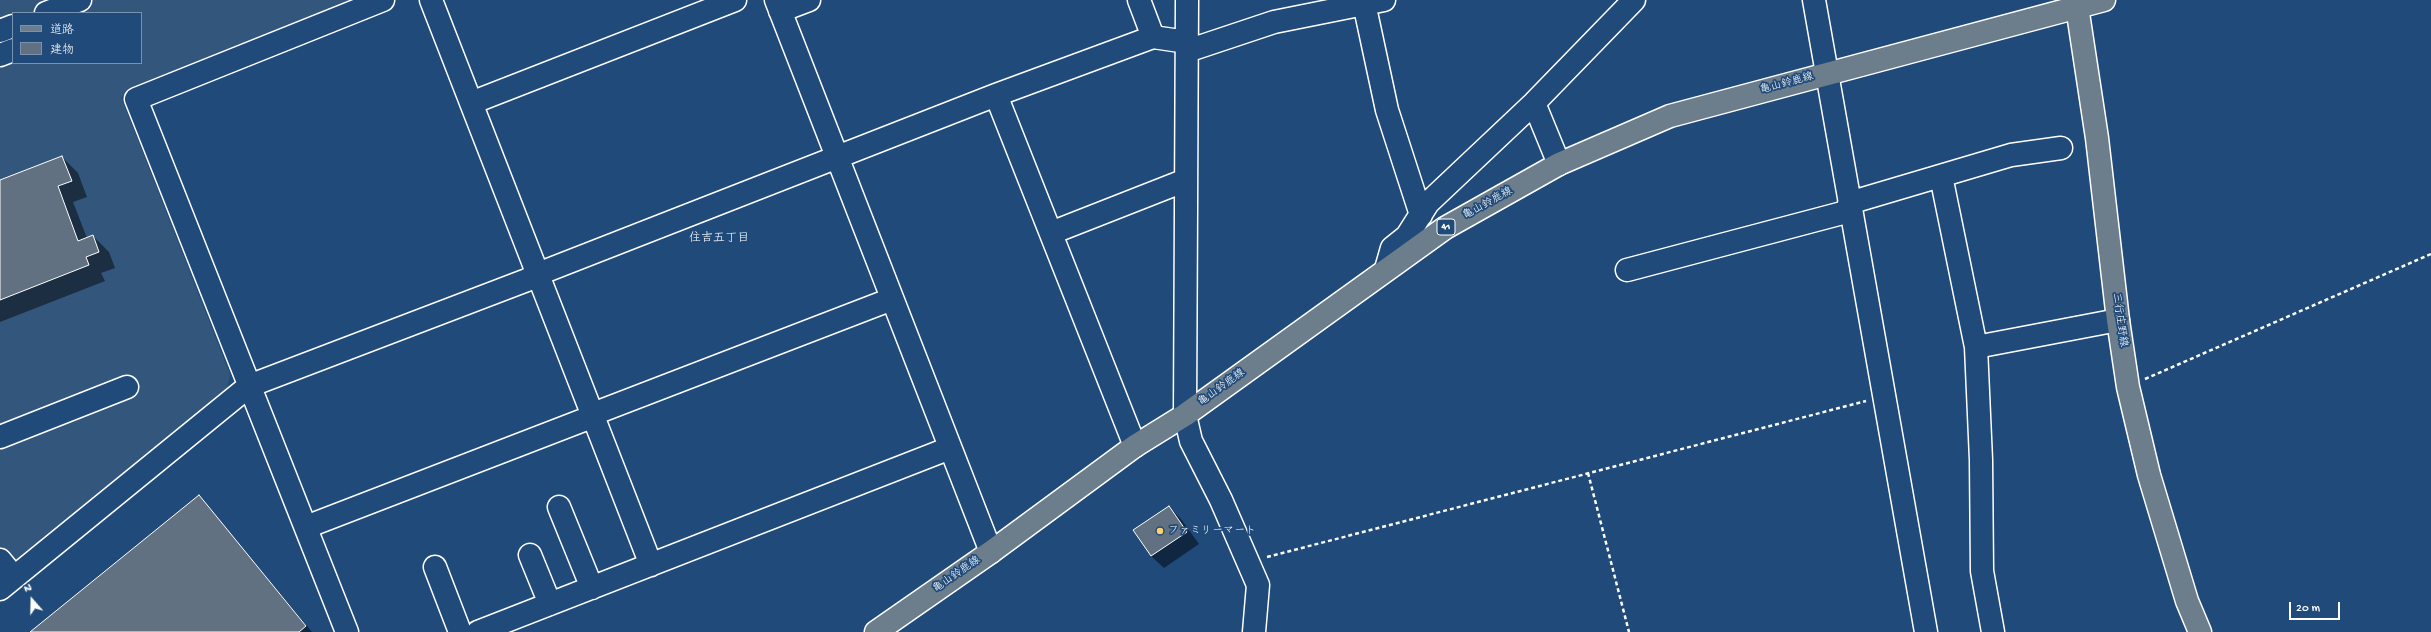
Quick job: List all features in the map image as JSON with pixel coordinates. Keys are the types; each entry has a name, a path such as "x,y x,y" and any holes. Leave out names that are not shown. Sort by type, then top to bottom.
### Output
{"main road":[{"name":"亀山鈴鹿線","path":"876,632 991,552 1135,446 1185,415 1445,228 1559,164 1670,116 2077,3 2104,0"},
{"name":"三行庄野線","path":"2077,3 2097,138 2118,320 2128,387 2149,475 2187,601 2200,632"}],"street":[{"path":"49,12 80,0"},
{"path":"347,632 136,100 383,0"},
{"path":"431,0 594,415 651,565"},
{"path":"471,104 735,0"},
{"path":"809,0 778,6 991,552"},
{"path":"1139,0 1153,37"},
{"path":"1187,0 1185,415 1191,441 1249,561 1258,585 1254,632"},
{"path":"1386,269 1392,248 1407,236 1428,204 1534,104 1633,0"},
{"path":"1814,0 1849,207 1926,632"},
{"path":"0,560 7,583 249,386 527,280 538,274 996,95 1153,37 1187,46 1274,22 1312,7 1374,2 1387,110 1421,215"},
{"path":"0,31 12,26"},
{"path":"0,55 12,50"},
{"path":"996,95 1135,446"},
{"path":"1534,104 1559,164"},
{"path":"1627,270 1849,207 1941,176 2011,155 2061,148"},
{"path":"1941,176 1976,348 1981,460 1982,571 1993,632"},
{"path":"1051,233 1186,180"},
{"path":"306,527 892,299"},
{"path":"1976,348 2118,320"},
{"path":"0,438 127,388"},
{"path":"478,632 950,448"},
{"path":"559,508 592,588"},
{"path":"530,555 550,604"},
{"path":"435,567 460,632"}],"path":[{"path":"2128,387 2431,254"},
{"path":"1249,561 1883,397"},
{"path":"1588,473 1629,632"}],"shaded area":[{"path":"0,0 370,0 121,97 230,374 227,390 0,575"}],"building":[{"path":"62,156 72,181 58,186 78,241 93,235 99,252 86,257 89,265 0,300 0,180"},
{"path":"199,495 306,626 299,632 30,632"},
{"name":"ファミリーマート","path":"1169,506 1187,532 1151,556 1133,530"}],"place":[{"name":"ファミリーマート","path":"1160,531"}],"district":[{"name":"住吉五丁目","path":"719,239"}]}
